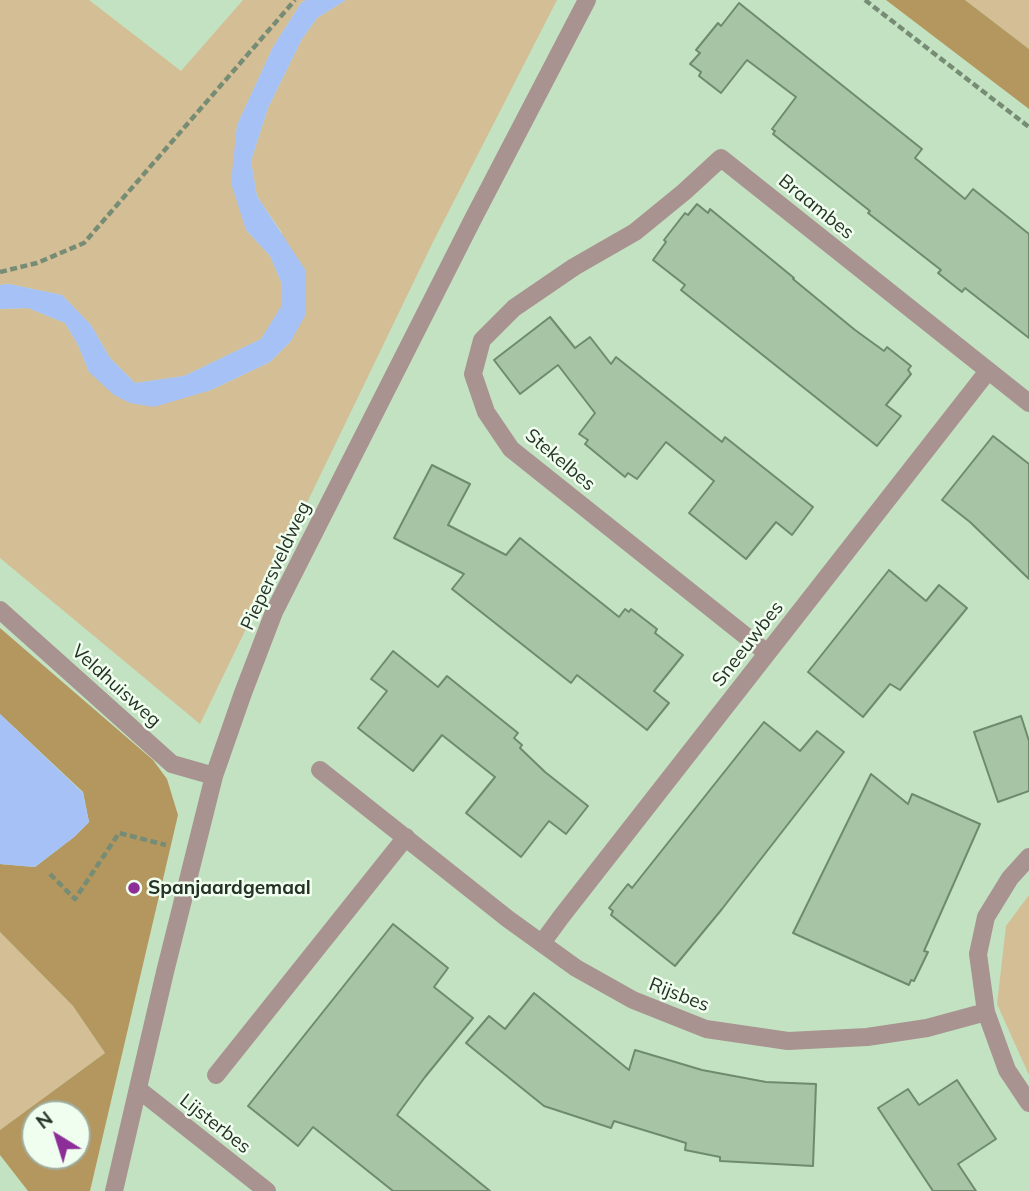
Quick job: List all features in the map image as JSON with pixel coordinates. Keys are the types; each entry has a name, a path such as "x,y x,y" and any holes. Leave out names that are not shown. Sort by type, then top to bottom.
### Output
{"street":[{"name":"Piepersveldweg","path":"114,1191 214,776 274,612 587,0"},
{"name":"Braambes","path":"574,267 635,232 721,158 1029,403"},
{"name":"Stekelbes","path":"574,267 514,308 482,340 473,374 486,412 511,449 767,653"},
{"name":"Sneeuwbes","path":"542,943 988,371"},
{"name":"Veldhuisweg","path":"0,610 172,764 214,776"},
{"name":"Rijsbes","path":"320,770 508,919 576,968 632,1000 706,1029 788,1041 867,1037 927,1028 986,1012"},
{"path":"216,1075 406,837"},
{"path":"1029,857 1010,878 986,917 978,954 986,1012 1007,1070 1029,1103"},
{"name":"Lijsterbes","path":"138,1089 267,1191"}],"path":[{"path":"0,272 37,263 84,243 295,0"},
{"path":"865,0 1029,127"},
{"path":"50,874 75,899 119,834 194,852"}],"shaded area":[{"path":"0,0 89,0 181,71 243,0 306,0 301,3 273,47 237,125 232,183 246,230 270,256 282,284 283,305 261,339 184,376 135,383 110,358 91,325 62,295 9,284 0,285"},
{"path":"346,0 557,0 433,242 200,724 0,558 0,309 28,308 65,323 89,372 154,406 211,390 270,362 291,341 282,233 257,196 251,161 268,108 302,39 317,18"},
{"path":"886,0 965,0 1029,49 1029,109"},
{"path":"965,0 1029,0 1029,49"},
{"path":"0,628 153,760 167,779 178,815 90,1191 28,1191 0,1155 0,1130 21,1115 21,1170 91,1170 91,1100 41,1100 105,1053 73,1006 0,932 0,864 35,867 74,837 89,822 83,792 0,714"},
{"path":"1029,895 1029,1075 997,1004 1006,926"},
{"path":"0,932 73,1006 105,1053 41,1100 21,1100 21,1115 0,1130"}],"water":[{"path":"306,0 346,0 317,18 302,39 268,108 251,161 257,196 306,271 306,314 291,341 270,362 211,390 154,407 130,403 114,395 89,372 65,323 28,308 0,309 0,285 9,284 62,295 91,325 110,358 135,383 184,376 261,339 282,305 282,284 270,256 246,230 231,183 237,125 273,47 301,3"},
{"path":"0,714 83,793 89,822 35,867 0,864"}],"building":[{"path":"739,3 922,149 915,158 965,199 973,189 1029,234 1029,338 965,288 962,292 938,273 941,270 773,134 775,131 772,129 796,97 747,60 721,93 699,76 701,72 690,64 700,53 696,50 718,23 721,26"},
{"path":"697,204 708,213 710,209 855,330 884,351 887,347 911,366 908,370 911,374 886,405 901,416 877,446 681,290 685,285 653,260 666,242 664,240 685,213 688,215"},
{"path":"550,317 575,348 590,337 611,364 616,357 722,442 725,437 813,507 792,535 776,522 746,559 689,513 714,481 666,442 637,479 628,473 625,477 585,444 588,440 579,434 595,413 558,365 520,394 494,360"},
{"path":"993,436 1029,464 1029,579 970,522 942,500"},
{"path":"432,465 470,484 448,525 506,555 520,538 619,617 625,609 629,612 631,609 657,629 655,633 683,655 654,691 669,703 647,730 577,675 571,683 452,589 464,574 394,538"},
{"path":"889,570 926,601 939,585 967,608 900,690 890,684 863,717 808,672"},
{"path":"393,651 438,687 447,676 518,733 514,738 522,745 520,748 588,806 566,834 549,821 521,857 466,813 495,777 442,735 413,771 358,728 387,691 371,679"},
{"path":"1021,716 1029,741 1029,791 998,802 974,732"},
{"path":"764,722 800,751 817,731 844,752 675,966 611,915 613,911 609,908 628,884 632,888"},
{"path":"871,774 908,804 912,794 980,824 924,951 928,952 914,981 911,980 909,985 793,933"},
{"path":"393,924 448,968 434,987 473,1018 397,1115 490,1191 393,1191 313,1127 298,1146 248,1106"},
{"path":"534,993 629,1070 635,1050 702,1070 766,1082 816,1084 813,1166 720,1161 720,1157 685,1150 686,1143 614,1121 611,1128 544,1106 466,1043 489,1016 505,1029"},
{"path":"957,1080 996,1139 958,1164 976,1191 933,1191 878,1108 908,1089 919,1105"}],"place":[{"name":"Spanjaardgemaal","path":"134,888"}]}
